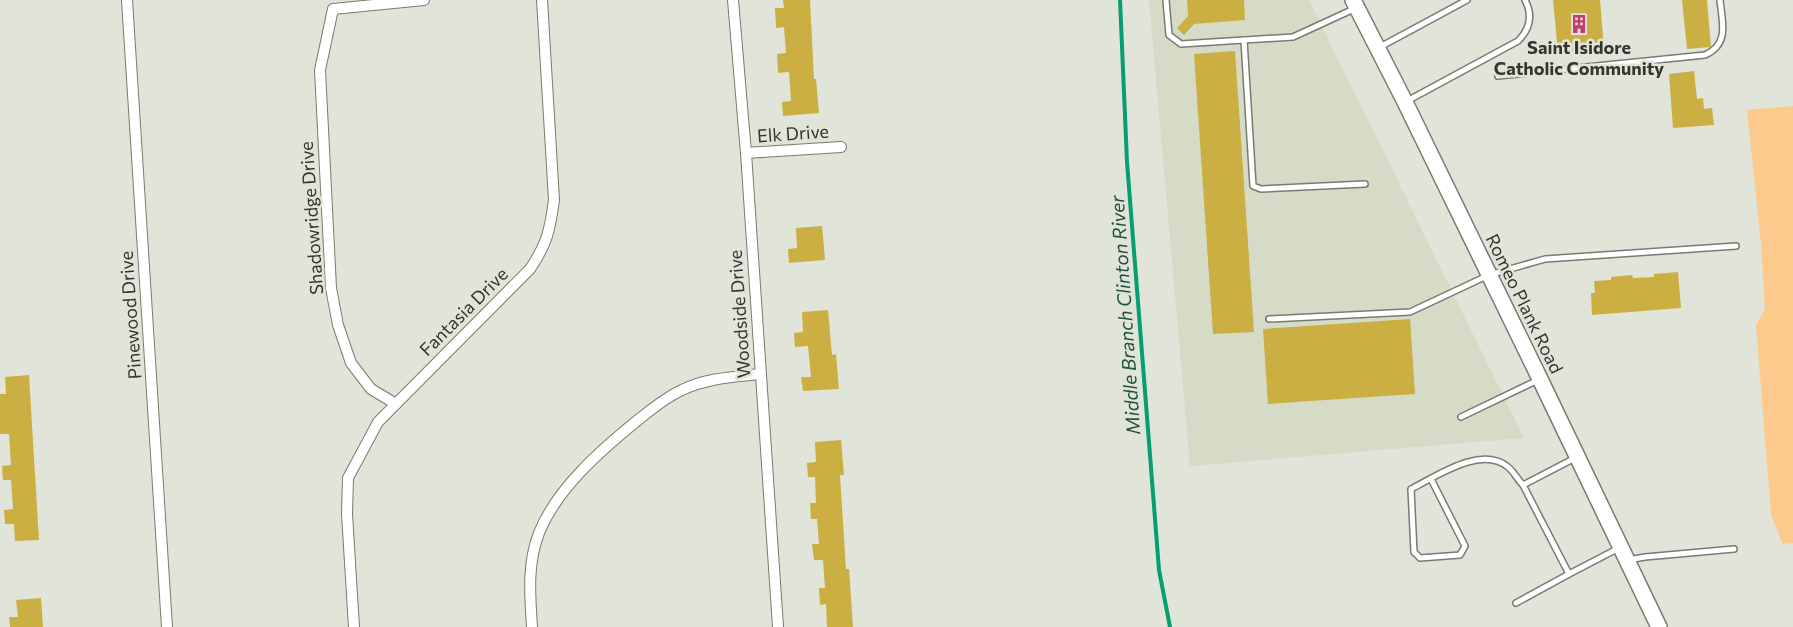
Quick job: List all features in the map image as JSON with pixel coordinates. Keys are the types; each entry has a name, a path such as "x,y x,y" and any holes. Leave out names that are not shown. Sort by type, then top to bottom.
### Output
{"main road":[{"name":"Romeo Plank Road","path":"1355,4 1405,102 1625,553 1659,627"}],"street":[{"name":"Pinewood Drive","path":"127,0 167,627"},
{"name":"Shadowridge Drive","path":"396,404 371,389 351,363 338,325 331,288 320,70 333,9 424,0"},
{"name":"Fantasia Drive","path":"354,627 347,514 348,478 378,422 530,269 542,251 550,226 554,200 542,0"},
{"name":"Woodside Drive","path":"733,0 746,153 778,627"},
{"name":"Elk Drive","path":"746,153 841,147"},
{"path":"532,627 529,576 538,534 554,506 590,462 611,442 664,400 682,390 717,379 760,374"}],"lane":[{"path":"1166,0 1168,36 1181,44 1293,37 1355,4"},
{"path":"1376,48 1467,0"},
{"path":"1405,102 1518,41 1524,35 1531,17 1525,0"},
{"path":"1498,76 1705,55 1717,47 1724,33 1720,0"},
{"path":"1244,40 1253,186 1261,189 1365,184"},
{"path":"1270,319 1410,312 1489,275 1545,259 1736,246"},
{"path":"1461,417 1540,379"},
{"path":"1523,486 1578,457"},
{"path":"1431,479 1465,546 1460,555 1420,558 1414,552 1411,489 1431,479 1469,460 1493,460 1508,467 1523,486 1569,574"},
{"path":"1516,603 1569,574 1625,553 1645,557 1734,550"}],"shaded area":[{"path":"1149,0 1309,0 1524,438 1190,466"},
{"path":"1793,106 1793,543 1783,544 1771,515 1756,325 1765,309 1761,244 1747,110"}],"building":[{"path":"783,0 810,0 814,79 816,79 819,113 783,116 782,102 791,101 789,72 778,73 777,54 786,53 784,27 776,28 775,8 784,8"},
{"path":"1187,0 1244,0 1245,20 1194,24 1184,35 1177,28 1188,16"},
{"name":"Saint Isidore Catholic Community","path":"1553,0 1600,0 1604,48 1558,53"},
{"name":"Saint Isidore Catholic Community","path":"1682,0 1707,0 1711,47 1687,49"},
{"path":"1235,51 1254,332 1213,334 1194,54"},
{"path":"1694,71 1697,99 1703,98 1704,109 1712,108 1714,125 1673,128 1669,74"},
{"path":"822,226 825,260 789,263 788,249 797,248 796,228"},
{"path":"1678,272 1681,308 1592,315 1591,293 1595,293 1594,281 1611,280 1611,277 1632,275 1633,278 1654,277 1654,274"},
{"path":"828,310 832,355 836,354 839,389 803,391 801,377 811,377 808,346 795,347 794,333 803,332 802,312"},
{"path":"1410,319 1415,394 1268,404 1263,329"},
{"path":"29,375 39,540 15,541 14,524 5,524 4,510 13,509 11,480 3,480 2,466 11,465 9,434 0,434 0,394 6,394 5,377"},
{"path":"841,440 844,475 840,475 846,569 849,569 853,627 827,627 826,604 820,605 819,588 825,588 823,560 814,560 812,544 819,544 817,519 811,519 810,503 816,503 815,477 808,477 807,463 816,462 815,442"},
{"path":"41,598 43,627 10,627 9,617 18,617 16,600"}],"waterway":[{"name":"Middle Branch Clinton River","path":"1120,0 1127,162 1159,570 1170,627"}],"place":[{"name":"Saint Isidore Catholic Community","path":"1579,24"}]}
